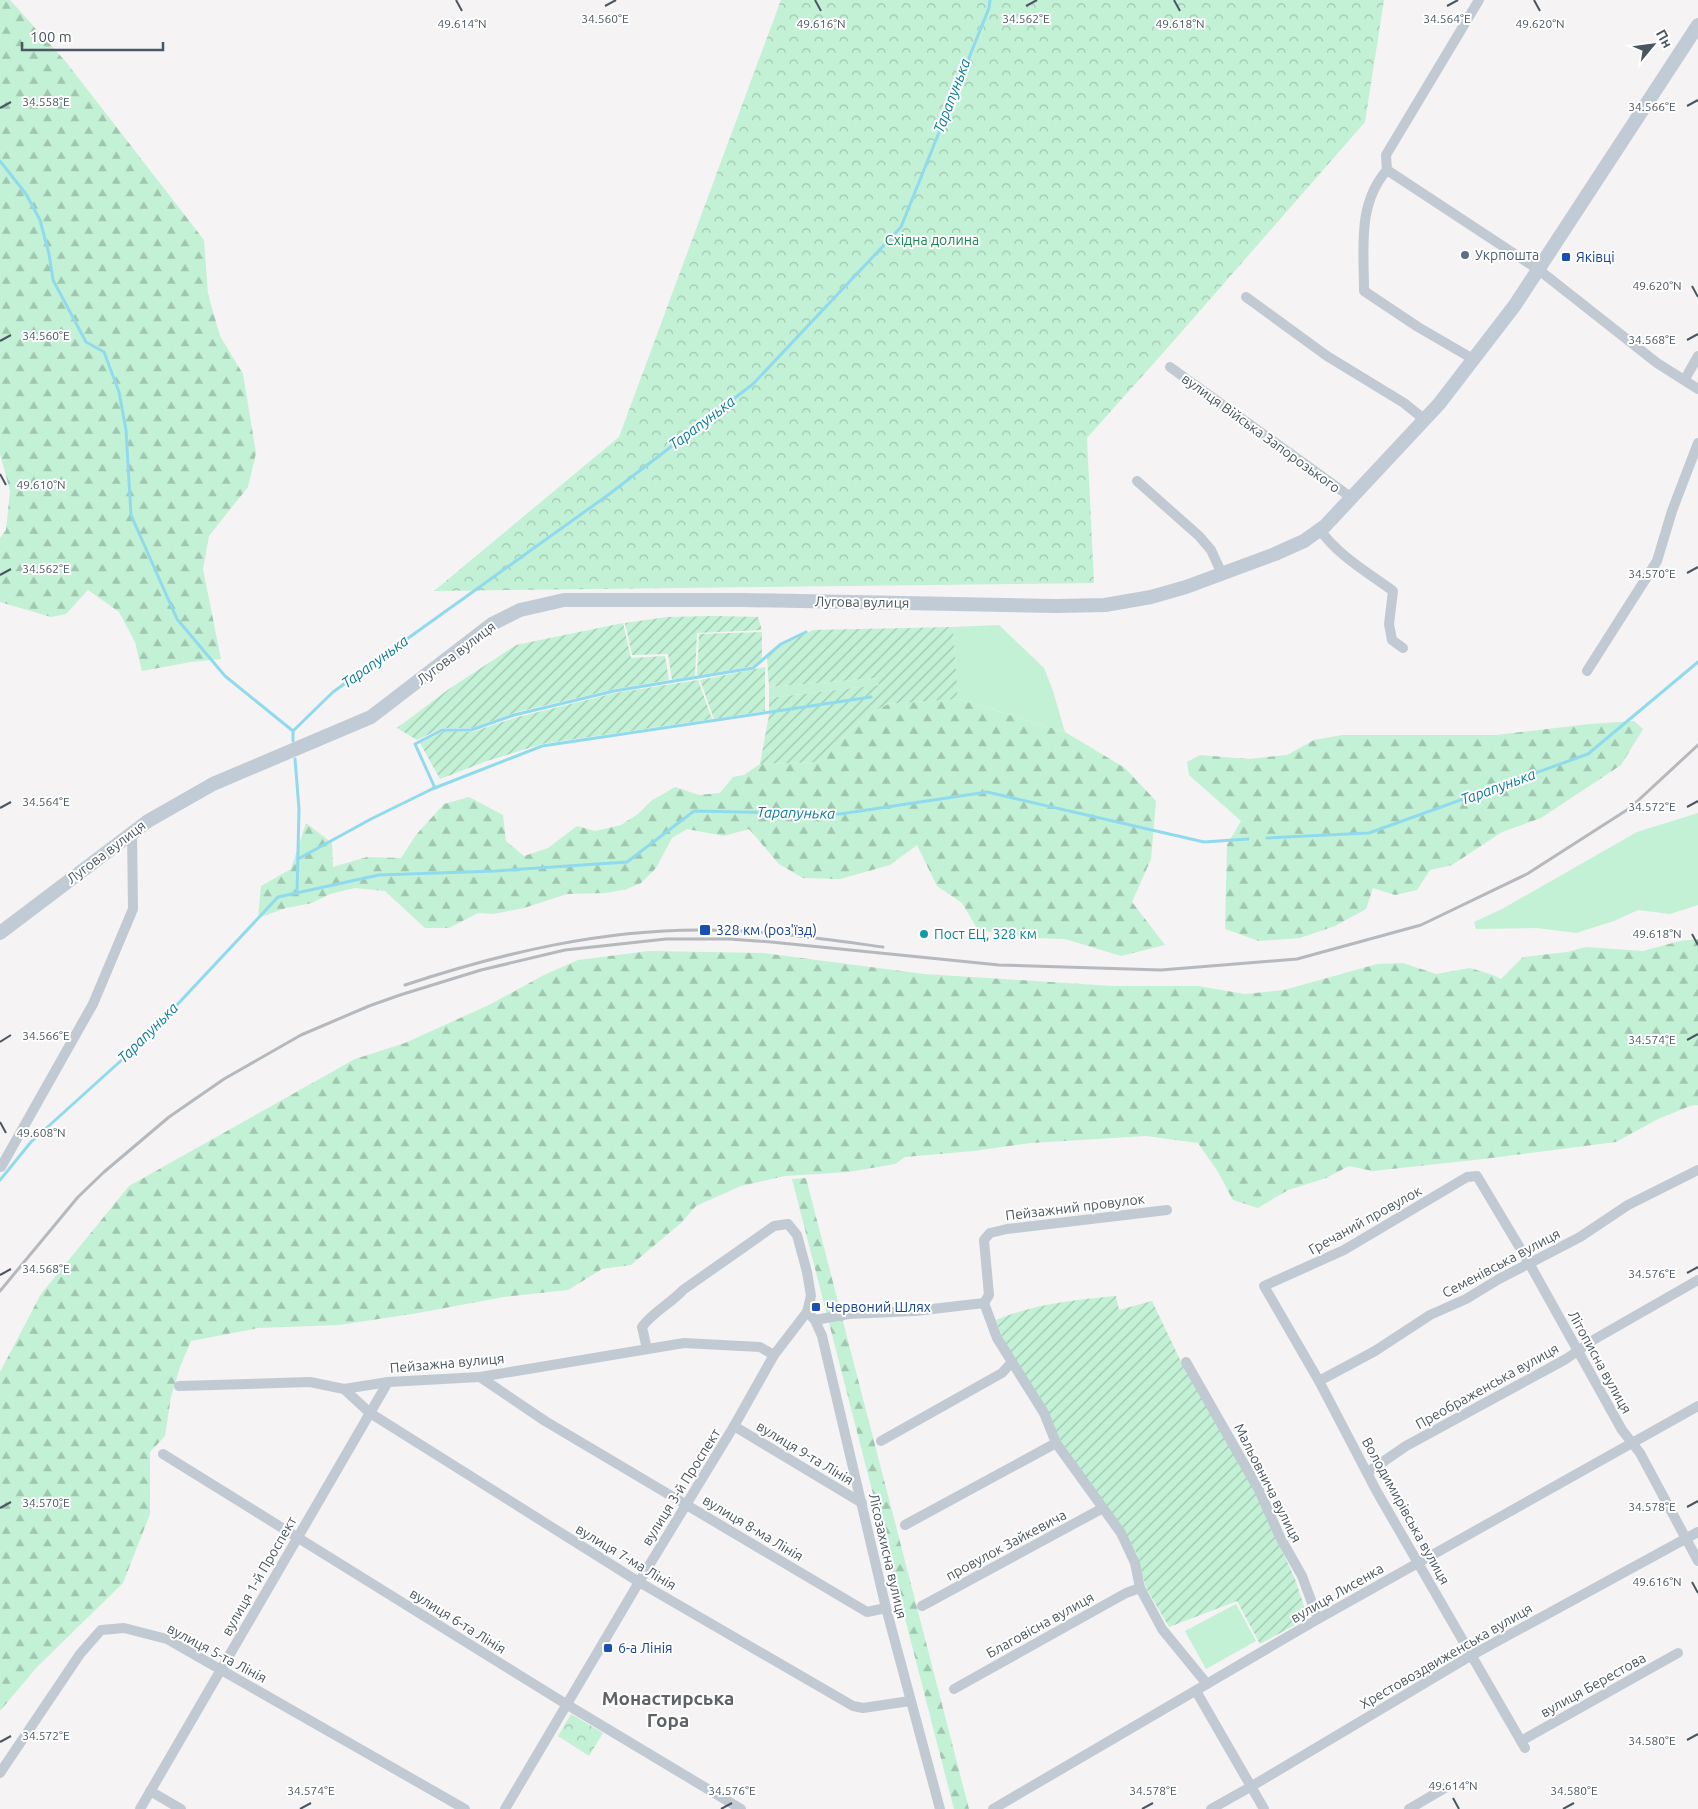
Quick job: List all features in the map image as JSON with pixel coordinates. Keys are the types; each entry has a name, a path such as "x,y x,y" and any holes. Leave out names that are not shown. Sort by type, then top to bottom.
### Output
{"street":[{"path":"1474,359 1418,327 1364,291 1364,223 1370,198 1378,180 1387,170 1386,154 1478,0"},
{"name":"вулиця Війська Запорозького","path":"980,605 1105,605 1151,597 1222,574 1296,544 1320,530 1439,404 1515,305 1698,25"},
{"path":"1387,170 1539,270 1657,363 1698,389"},
{"path":"1246,297 1327,356 1404,403 1425,420"},
{"path":"1684,379 1698,356"},
{"name":"вулиця Війська Запорозького","path":"1170,367 1352,498"},
{"path":"1587,671 1657,561 1672,510 1698,443"},
{"path":"1137,481 1199,536 1211,550 1222,574"},
{"path":"1320,530 1342,554 1393,591 1389,624 1392,640 1403,648"},
{"name":"Лугова вулиця","path":"0,933 148,821 213,784 371,718 492,624 520,610 564,600 743,600 980,605"},
{"path":"0,1166 93,1004 133,909 132,833"},
{"name":"Семенівська вулиця","path":"1319,1381 1375,1351 1430,1315 1466,1299 1529,1263 1580,1237 1628,1206 1698,1170"},
{"name":"Літописна вулиця","path":"1477,1176 1529,1263 1622,1430 1640,1452 1698,1561"},
{"name":"Гречаний провулок","path":"1264,1286 1344,1250 1468,1177 1477,1176"},
{"name":"Пейзажний провулок","path":"1167,1210 1007,1229 990,1233 984,1240 987,1299 997,1338 1044,1413 1056,1443 1121,1533 1131,1551 1140,1588 1162,1629 1207,1684"},
{"path":"647,1349 642,1327 651,1315 672,1302 683,1290 774,1226 788,1224 797,1235 807,1272 811,1296 811,1316 916,1311 987,1299"},
{"name":"Преображенська вулиця","path":"1368,1472 1406,1446 1506,1393 1698,1280"},
{"name":"Володимирівська вулиця","path":"1264,1286 1319,1381 1377,1492 1523,1744"},
{"name":"вулиця 3-й Проспект","path":"505,1809 566,1704 734,1426 774,1355 811,1316"},
{"name":"Лісозахисна вулиця","path":"811,1316 822,1336 886,1608 940,1809"},
{"name":"Пейзажна вулиця","path":"179,1386 310,1382 344,1389 388,1382 480,1377 684,1343 760,1347 774,1355"},
{"path":"881,1441 1002,1373 1012,1362"},
{"name":"Мальовнича вулиця","path":"1186,1362 1259,1490 1280,1537 1302,1576 1318,1619"},
{"name":"вулиця 8-ма Лінія","path":"480,1377 545,1421 867,1612 886,1608"},
{"name":"вулиця 1-й Проспект","path":"140,1809 388,1382"},
{"name":"вулиця 7-ма Лінія","path":"344,1389 370,1413 639,1582 853,1706 863,1708 910,1701"},
{"name":"вулиця Лисенка","path":"993,1809 1318,1619 1698,1406"},
{"name":"вулиця 9-та Лінія","path":"734,1426 862,1503"},
{"path":"904,1525 1056,1443"},
{"name":"вулиця 6-та Лінія","path":"163,1454 566,1704 741,1809"},
{"name":"провулок Зайкевича","path":"922,1606 1103,1508"},
{"name":"Хрестовоздвиженська вулиця","path":"1211,1809 1472,1655 1698,1532"},
{"name":"Благовісна вулиця","path":"954,1689 1126,1592 1140,1588"},
{"name":"вулиця 5-та Лінія","path":"0,1773 80,1654 101,1630 124,1628 167,1639 465,1809"},
{"name":"вулиця Берестова","path":"1523,1744 1678,1653"},
{"path":"1196,1691 1264,1809"},
{"path":"1409,1809 1445,1788"},
{"path":"150,1791 181,1809"}],"green space":[{"path":"0,0 10,0 66,62 204,240 208,294 220,336 243,374 256,453 248,487 209,536 203,569 221,659 191,662 142,671 135,642 119,612 88,590 66,614 51,617 0,602 0,538 6,530 10,491 0,454"},
{"name":"Східна долина","path":"781,0 1384,0 1365,122 1087,438 1094,583 434,591 619,437"},
{"path":"667,617 758,617 762,630 697,633 695,676 672,680 668,654 632,655 625,623"},
{"path":"623,623 631,658 665,656 669,680 615,689 517,712 472,728 442,728 417,740 397,728 449,689 516,645"},
{"path":"999,625 1044,668 1065,732 958,699 953,627"},
{"path":"953,627 958,699 888,704 870,713 817,762 760,764 769,715 769,698 879,685 877,678 769,687 767,658 782,645 813,630"},
{"path":"762,632 762,658 753,666 697,676 699,634"},
{"path":"765,667 765,711 714,719 700,680"},
{"path":"878,678 879,685 769,698 769,687"},
{"path":"698,680 712,719 542,744 487,761 440,779 420,743 444,731 472,732 518,717 615,693"},
{"path":"958,699 1065,732 1125,768 1156,801 1151,859 1132,902 1165,945 1121,956 1065,939 1029,938 978,930 962,903 937,886 917,845 890,865 840,879 803,878 779,864 749,829 724,836 687,829 672,838 656,868 641,883 627,889 606,893 567,894 524,908 493,914 478,913 449,928 425,928 385,891 355,888 330,894 312,903 286,908 258,918 261,886 291,869 306,823 332,843 333,867 367,857 401,858 416,835 444,804 469,797 503,815 506,841 524,856 548,848 577,826 595,831 621,825 638,814 651,801 675,787 699,795 720,793 733,777 744,775 760,764 817,762 870,713 888,704"},
{"path":"1634,721 1643,729 1621,765 1541,818 1502,832 1452,865 1430,870 1417,890 1395,895 1373,888 1366,909 1335,926 1300,938 1259,941 1225,929 1227,845 1241,821 1189,775 1187,762 1200,755 1248,759 1287,755 1314,740 1342,735 1495,735"},
{"path":"1698,813 1698,905 1670,914 1638,910 1614,921 1576,933 1537,928 1476,929 1474,922 1502,909 1637,832"},
{"path":"1698,939 1698,1105 1690,1106 1658,1119 1616,1142 1373,1171 1349,1166 1326,1178 1288,1190 1258,1208 1233,1200 1218,1172 1198,1143 1146,1136 1031,1143 973,1151 905,1157 895,1164 848,1172 785,1176 741,1186 696,1206 681,1223 631,1265 602,1269 568,1290 504,1297 339,1325 258,1328 191,1341 180,1367 171,1397 165,1436 150,1452 150,1514 123,1583 36,1668 0,1711 0,1372 41,1294 129,1186 355,1059 405,1043 491,1004 544,975 578,960 649,951 763,953 924,974 1112,986 1198,986 1245,994 1284,990 1377,964 1403,963 1436,974 1470,968 1501,979 1523,957 1567,952 1586,947 1643,951 1680,941"},
{"path":"806,1178 969,1809 954,1809 792,1179"},
{"path":"1116,1296 1119,1310 1152,1301 1184,1368 1252,1485 1295,1579 1308,1618 1260,1644 1237,1601 1169,1627 1146,1588 1137,1554 1122,1529 1059,1440 1006,1348 996,1320 1040,1306"},
{"path":"1236,1604 1256,1641 1206,1669 1185,1631"},
{"path":"571,1714 603,1733 589,1756 558,1736"}],"waterway":[{"name":"Тарапунька","path":"293,741 293,731 333,692 608,495 753,384 901,227 989,8 990,0"},
{"path":"0,161 26,194 40,220 49,254 53,280 86,342 104,352 119,392 126,430 131,515 177,619 225,676 293,731"},
{"path":"435,788 415,744 442,730 471,730 514,715 614,691 753,668 781,644 806,632"},
{"name":"Тарапунька","path":"1267,838 1369,833 1588,754 1698,662"},
{"path":"298,859 371,819 432,789 542,746 871,697"},
{"name":"Тарапунька","path":"295,759 299,809 297,893"},
{"name":"Тарапунька","path":"0,1180 31,1142 146,1038 278,897 379,875 495,871 627,862 694,811 840,814 987,792 1204,842 1248,839"}],"railway":[{"path":"0,1291 78,1197 104,1172 169,1117 224,1079 301,1035 400,995 481,970 565,950 666,939 729,939 771,942 999,965 1161,970 1297,959 1421,925 1527,874 1630,808 1698,745"},
{"path":"405,985 516,953 553,945 629,934 705,930 750,932 883,947"}],"place":[{"name":"Укрпошта","path":"1465,255"},
{"name":"Яківці","path":"1566,257"},
{"name":"328 км (роз'їзд)","path":"705,930"},
{"name":"Пост ЕЦ, 328 км","path":"924,934"},
{"name":"Червоний Шлях","path":"816,1307"},
{"name":"6-а Лінія","path":"608,1648"}],"district":[{"name":"Монастирська Гора","path":"668,1709"}]}
